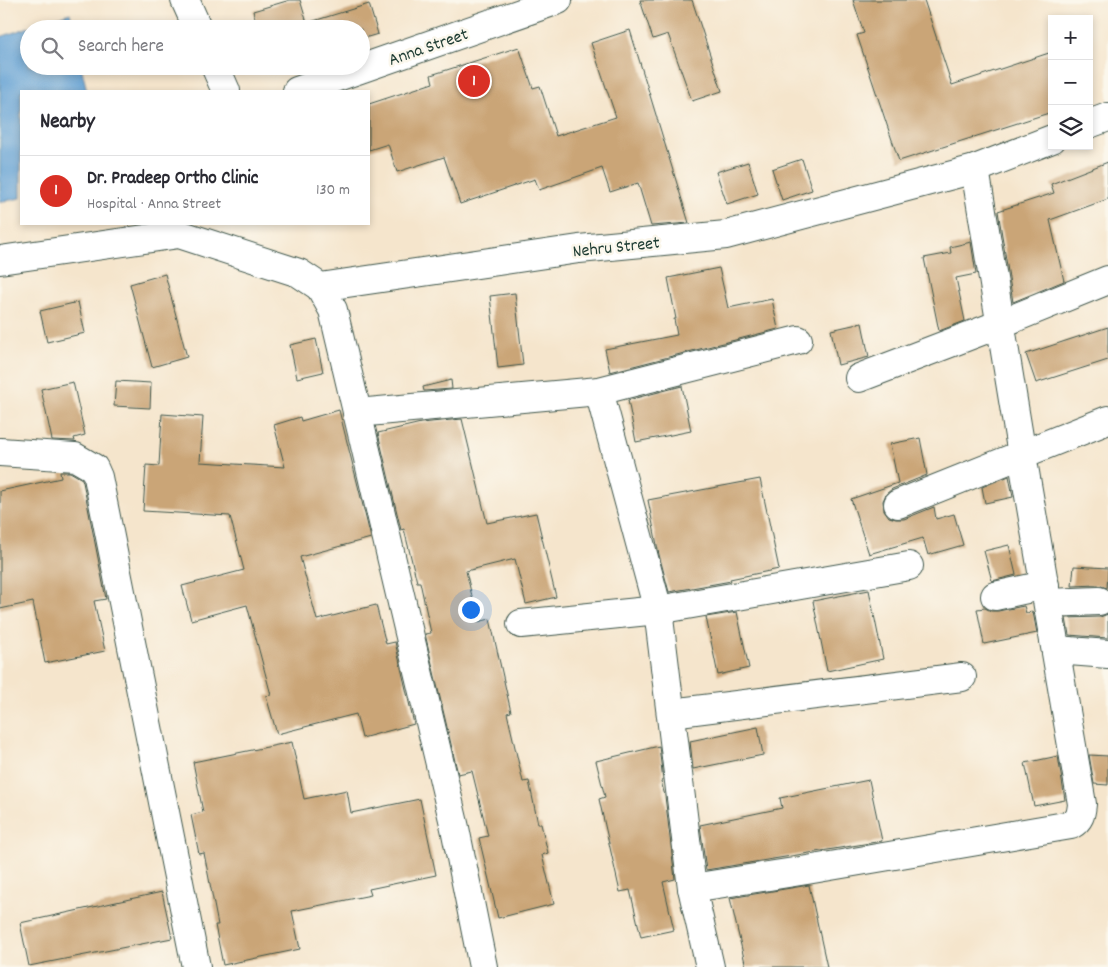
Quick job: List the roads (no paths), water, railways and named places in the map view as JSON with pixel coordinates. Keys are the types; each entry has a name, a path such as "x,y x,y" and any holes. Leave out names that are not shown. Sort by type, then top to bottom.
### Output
{"street":[{"path":"185,0 194,20"},
{"name":"Anna Street","path":"370,66 558,0"},
{"path":"219,75 226,90"},
{"name":"Anna Street","path":"300,90 343,75"},
{"path":"1093,123 1108,117"},
{"name":"Nehru Street","path":"320,287 579,248 726,235 975,169 1048,141"},
{"path":"692,888 1071,825 1076,822 1081,814 1082,804 975,169"},
{"path":"0,260 182,229 299,273 320,287 333,310 455,828 483,967"},
{"path":"859,378 1108,280"},
{"path":"357,413 599,391 798,340"},
{"path":"599,391 658,610 692,888 710,967"},
{"path":"898,504 1108,420"},
{"path":"0,452 75,457 94,468 98,477 196,967"},
{"path":"521,624 658,610 909,566"},
{"path":"994,596 1046,594 1099,600"},
{"path":"1056,650 1108,654"},
{"path":"671,713 962,677"}],"water":[{"path":"70,13 72,20 50,20"},
{"path":"20,30 20,75 83,75 87,90 20,90 20,198 0,202 0,37"}],"place":[{"name":"Dr. Pradeep Ortho Clinic","path":"474,81"}]}
